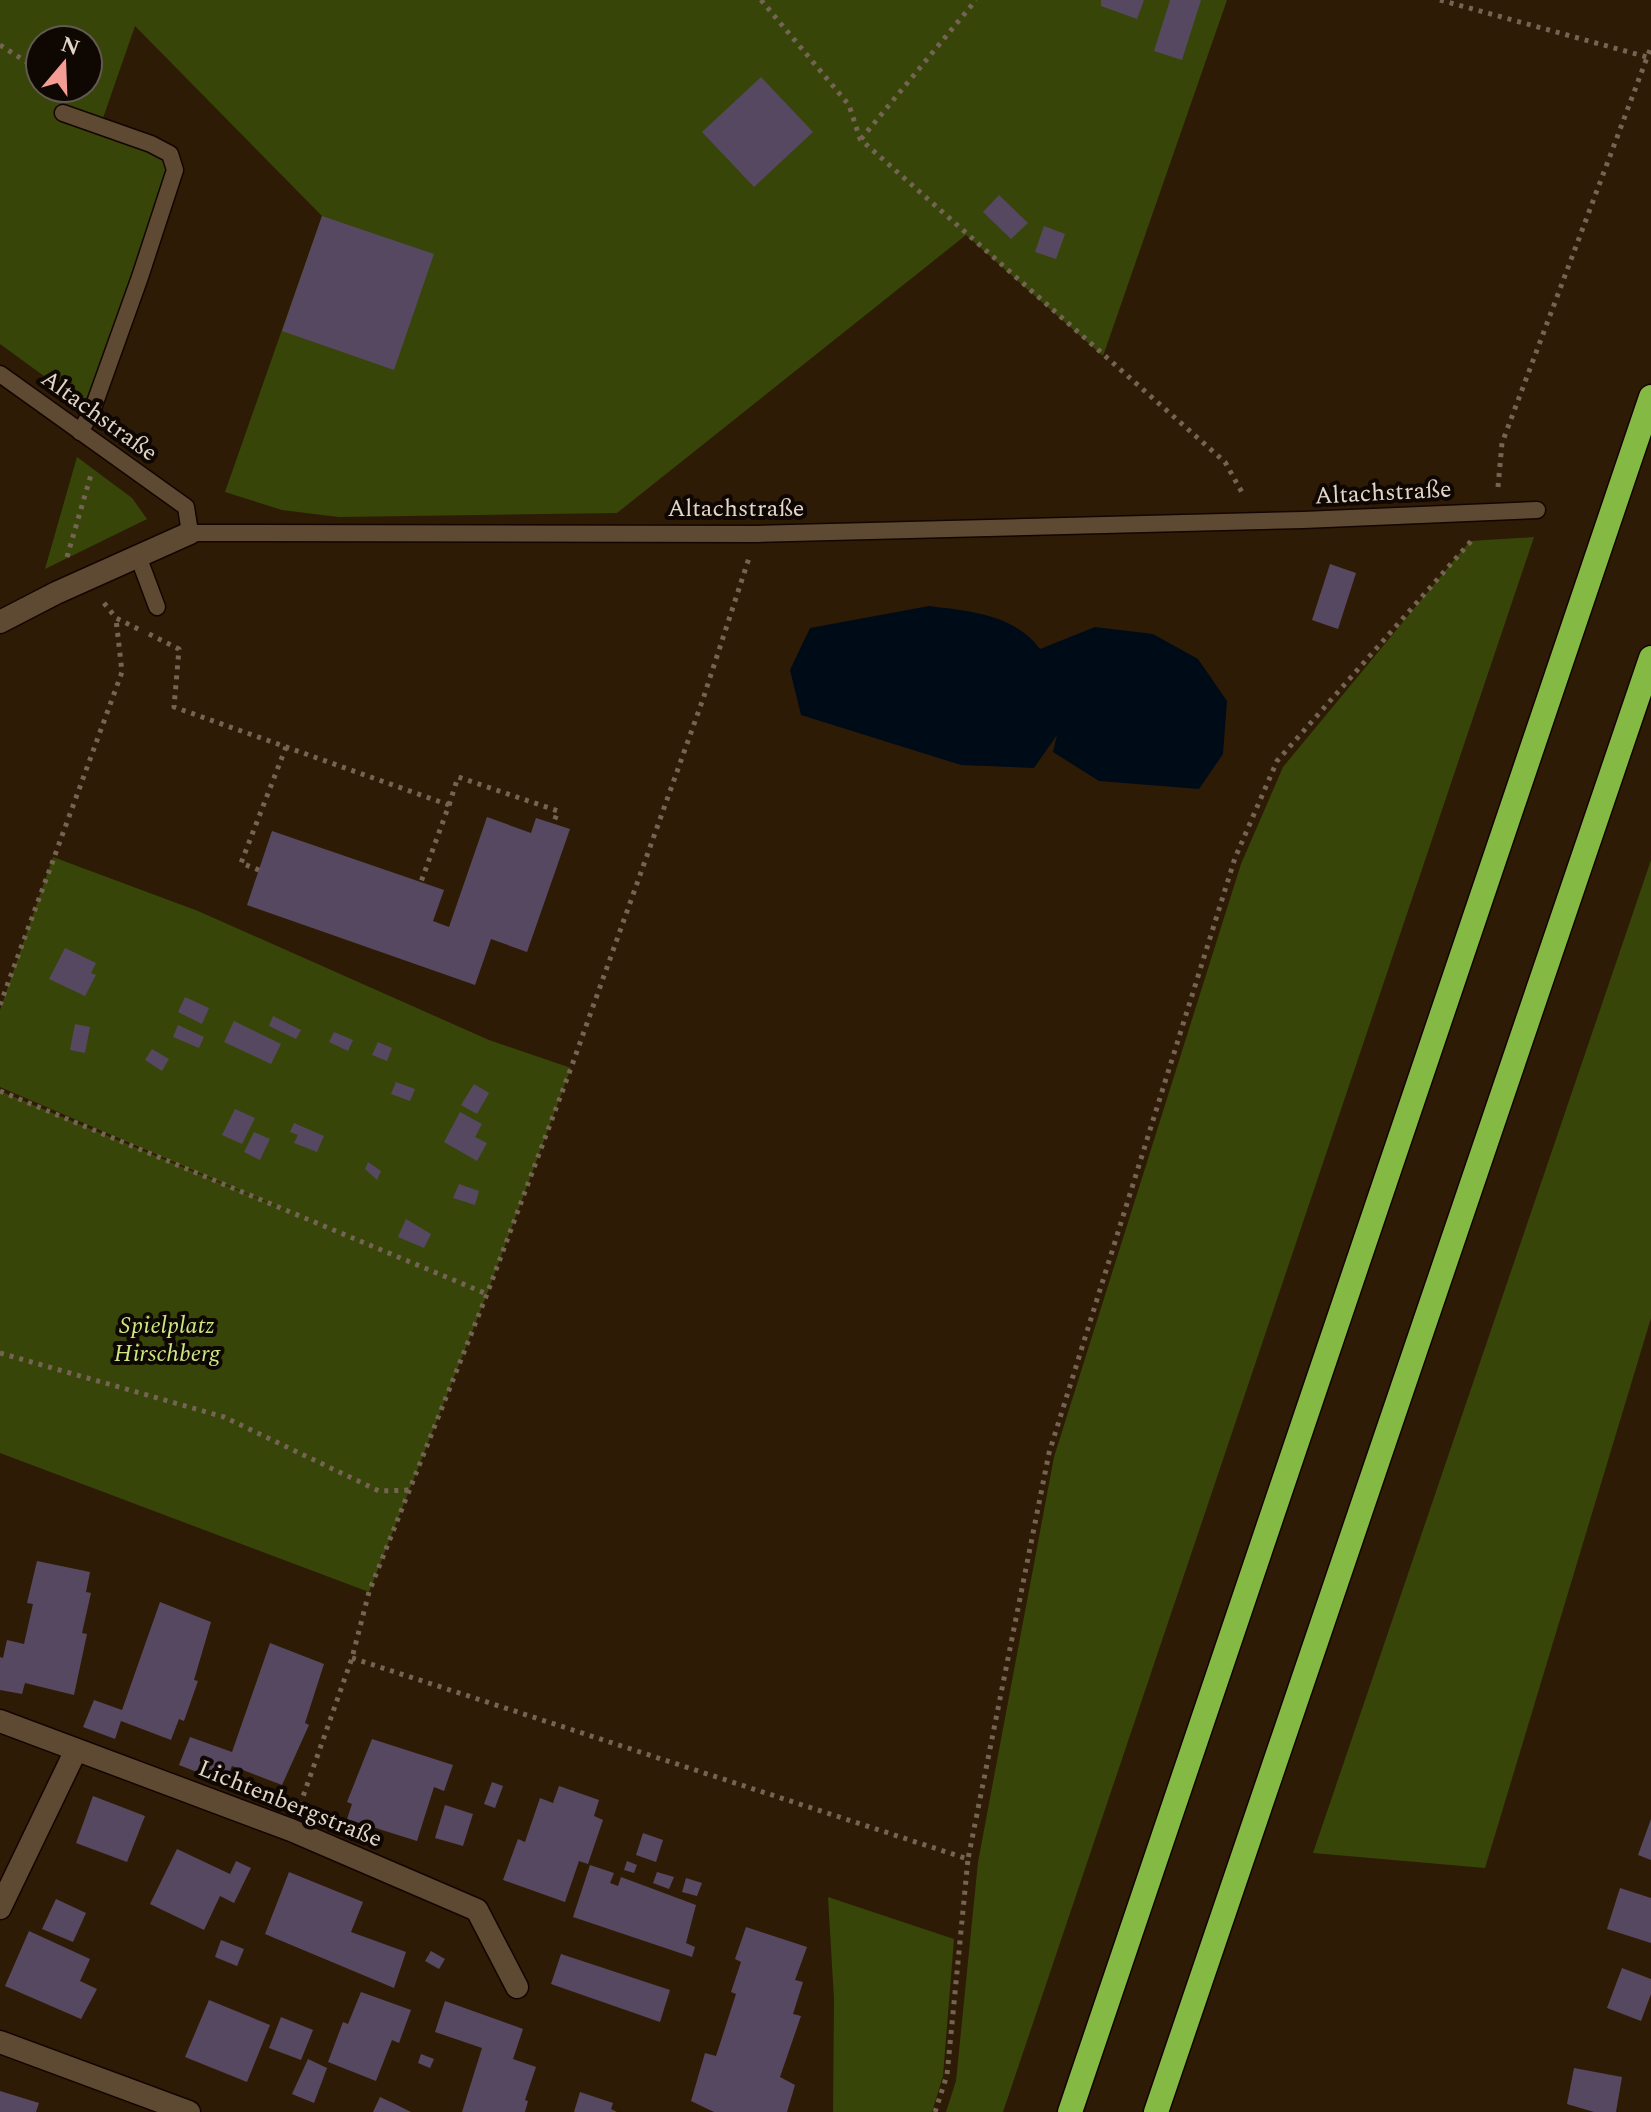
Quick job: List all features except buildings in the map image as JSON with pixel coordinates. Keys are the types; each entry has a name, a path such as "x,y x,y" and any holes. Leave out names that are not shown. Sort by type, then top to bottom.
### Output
{"highway":[{"path":"1070,2112 1651,397"},
{"path":"1156,2112 1651,658"}],"street":[{"path":"0,622 56,593 190,533"},
{"name":"Lichtenbergstraße","path":"0,1721 291,1830 477,1910 517,1987"},
{"path":"0,1908 76,1750"},
{"path":"0,2042 189,2112"}],"lane":[{"path":"63,113 151,144 170,154 175,170 113,351 80,432"},
{"name":"Altachstraße","path":"0,374 186,507 190,533 757,534 1537,510"},
{"path":"138,556 157,607"}],"path":[{"path":"761,0 849,105 860,139 1225,462 1257,521"},
{"path":"860,139 976,0"},
{"path":"1440,0 1647,57"},
{"path":"0,45 24,60"},
{"path":"935,2112 947,2075 968,1859 1049,1453 1235,858 1277,761 1496,511 1502,443 1651,47"},
{"path":"56,593 100,446"},
{"path":"291,1830 352,1658 369,1592 487,1294 703,699 757,534"},
{"path":"0,1005 122,672 116,618 179,649 174,707 449,805"},
{"path":"259,870 241,863 286,747"},
{"path":"421,882 458,777 558,811 553,824"},
{"path":"0,1091 487,1294"},
{"path":"0,1353 224,1417 379,1491 410,1490"},
{"path":"352,1658 968,1859"}],"green space":[{"path":"0,0 1227,0 1103,356 966,235 617,513 339,517 282,510 225,492 322,216 135,26 103,118 66,106 151,144 175,170 92,411 0,344"},
{"path":"77,457 132,498 147,519 45,569"},
{"path":"1534,537 1003,2112 946,2112 956,2081 978,1862 1054,1457 1241,864 1283,767 1470,541"},
{"name":"Spielplatz Hirschberg","path":"53,857 198,911 489,1040 571,1068 487,1294 369,1592 0,1453 0,1091 295,1214 0,1087 0,1010"},
{"path":"1651,860 1651,1318 1485,1868 1313,1853"},
{"path":"828,1897 954,1939 943,2076 932,2112 833,2112 834,1999"}],"water":[{"path":"929,606 1004,621 1029,637 1040,649 1095,627 1153,634 1198,659 1227,701 1223,754 1199,789 1099,781 1053,752 1057,735 1034,768 961,765 801,715 790,670 810,628"}]}
